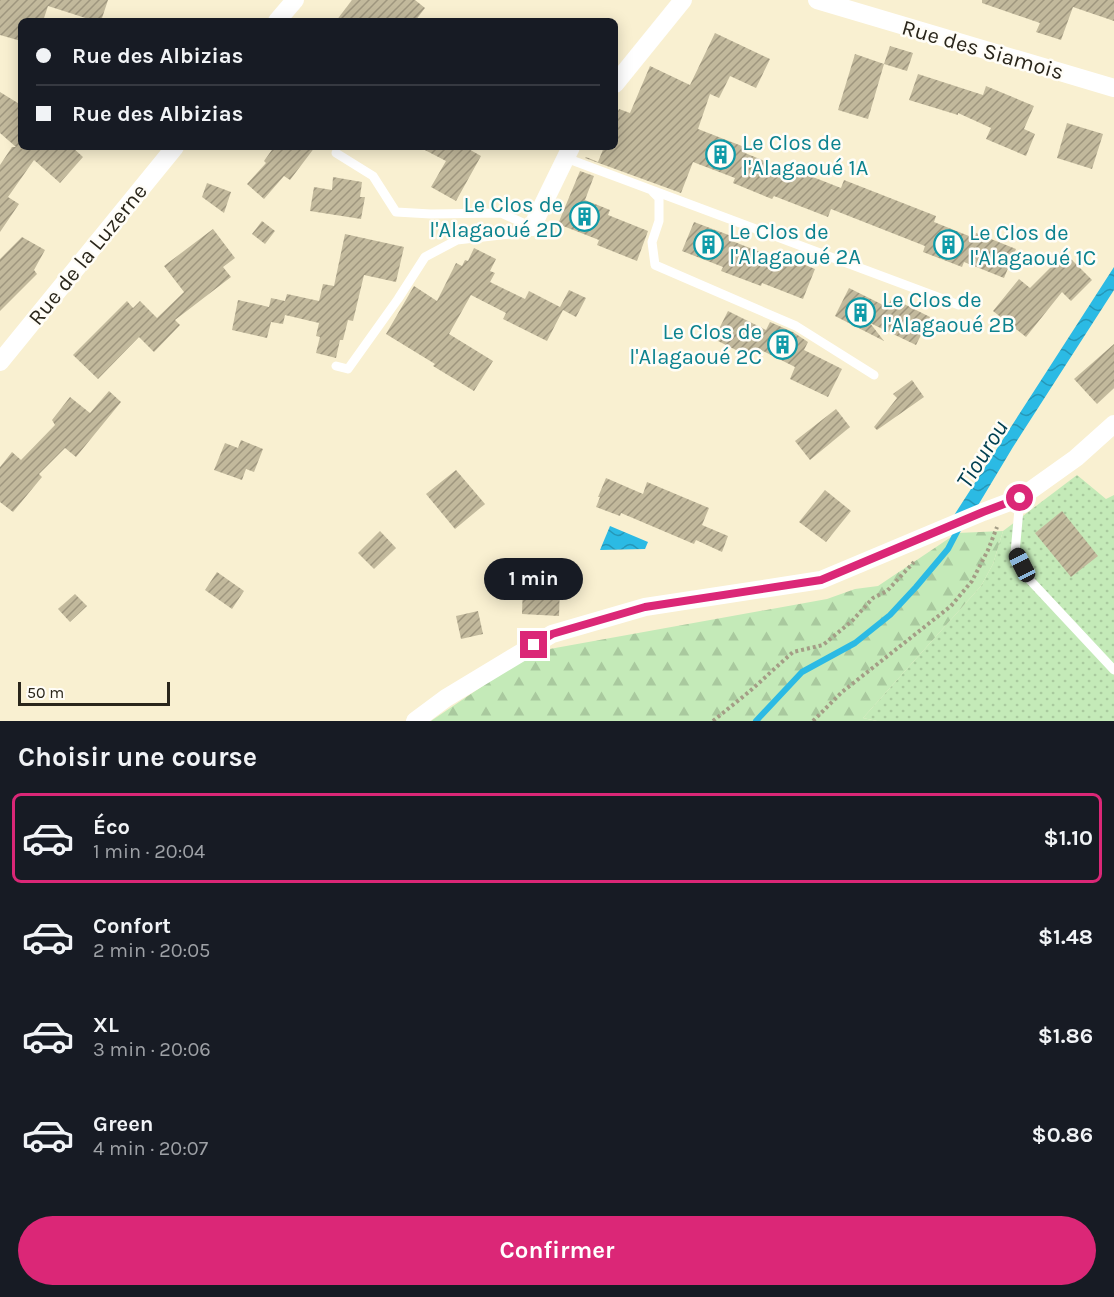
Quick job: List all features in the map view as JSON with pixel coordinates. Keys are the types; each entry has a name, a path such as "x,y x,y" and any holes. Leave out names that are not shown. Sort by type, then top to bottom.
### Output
{"street":[{"path":"280,18 295,0"},
{"path":"618,80 683,0"},
{"name":"Rue des Siamois","path":"817,0 1114,88"},
{"name":"Rue de la Luzerne","path":"0,362 173,150"},
{"path":"532,227 569,152"},
{"path":"415,721 446,698 552,634 645,607 821,580 1013,501 1076,458 1114,424"}],"lane":[{"path":"569,152 649,188 959,305"},
{"path":"336,153 373,176 396,212 501,213 532,227"},
{"path":"649,188 659,198 659,221 652,242 655,265 796,326 874,375"},
{"path":"336,366 348,369 425,258 457,240 510,234 532,227"},
{"path":"1013,501 1016,553 1028,578 1114,670"}],"path":[{"path":"813,721 842,692 951,606 972,581 1013,501"},
{"path":"713,721 793,652 824,645 852,621 873,598 887,591 914,562 936,532"}],"green space":[{"path":"1077,475 1106,499 1114,495 1114,721 877,721 863,718 981,586 993,564 1003,531"},
{"path":"1003,531 993,564 981,586 863,718 877,721 431,721 533,652 827,599 855,589 878,586 957,533"}],"water":[{"path":"1114,267 1114,290 977,507 951,520"},
{"path":"610,526 648,542 645,549 600,550"}],"building":[{"path":"0,0 108,0 102,18 86,18 48,6 44,18 18,18 18,40 0,35"},
{"path":"352,0 415,0 425,8 417,18 338,18"},
{"path":"982,0 1114,0 1114,21 1073,7 1061,40 1036,32 1040,23 982,3"},
{"path":"715,33 770,59 756,88 730,76 719,98 710,94 698,129 747,148 745,153 799,175 800,172 841,188 844,180 936,216 934,222 974,238 976,233 1016,249 1004,278 964,262 962,267 923,252 925,246 831,209 828,217 774,196 772,199 733,183 735,178 693,162 681,193 585,158 598,162 603,150 618,150 618,111 619,109 630,113 650,66 690,85"},
{"path":"890,46 913,53 907,71 884,64"},
{"path":"855,54 884,64 868,119 838,110"},
{"path":"918,74 983,95 986,86 1034,106 1024,129 1035,134 1026,156 986,139 991,128 958,113 958,115 909,100"},
{"path":"0,92 18,103 18,150 75,150 83,157 60,183 34,160 8,197 19,204 0,232 0,165 12,147 16,147 0,133"},
{"path":"1067,123 1103,134 1092,169 1057,158"},
{"path":"272,150 313,150 290,180 284,176 264,199 247,184 266,163 264,161"},
{"path":"425,150 470,150 481,156 456,201 431,187 446,161"},
{"path":"580,171 594,176 585,200 610,210 608,215 648,231 637,261 597,245 599,240 558,224"},
{"path":"333,177 362,182 360,197 365,197 361,219 310,211 314,187 332,190"},
{"path":"207,183 231,192 224,213 202,197"},
{"path":"262,221 275,231 265,244 252,234"},
{"path":"694,222 734,237 732,241 773,257 775,253 815,269 803,299 762,283 761,286 721,271 723,267 682,251"},
{"path":"213,229 235,258 223,267 231,277 175,320 180,325 154,352 139,337 98,379 73,355 127,301 133,308 140,301 157,318 184,292 164,266"},
{"path":"345,234 404,247 396,282 364,275 353,321 348,320 336,358 316,353 320,337 316,336 319,323 285,315 283,324 271,322 267,338 232,330 238,300 269,307 271,298 285,301 287,294 319,301 323,284 334,286"},
{"path":"22,237 45,250 34,270 37,274 0,311 0,259"},
{"path":"474,248 496,259 490,271 495,273 490,282 525,299 529,291 560,307 569,290 586,298 576,317 563,310 547,341 503,319 506,313 471,295 449,334 493,361 474,391 386,334 414,286 437,301 456,263 462,266 465,260 468,261"},
{"path":"1065,253 1092,280 1071,301 1062,292 1026,337 993,311 1019,279 1030,288"},
{"path":"849,288 887,307 892,298 930,317 916,345 870,323 884,341 835,316"},
{"path":"728,311 766,330 770,322 793,332 808,342 804,350 842,369 828,397 790,379 795,367 757,348 752,358 714,339"},
{"path":"1114,344 1114,388 1097,404 1074,379"},
{"path":"912,380 924,397 877,430 874,427 897,398 893,394"},
{"path":"109,391 121,402 76,457 65,448 39,474 42,477 13,512 0,502 0,467 12,452 21,460 55,425 52,420 70,397 90,413"},
{"path":"836,409 850,427 810,460 795,441"},
{"path":"241,440 263,449 254,472 246,469 242,480 214,470 225,443 238,448"},
{"path":"456,470 485,504 455,529 426,494"},
{"path":"606,478 643,494 647,482 709,508 702,525 728,536 722,552 696,540 694,544 621,513 620,516 596,507"},
{"path":"825,490 851,511 826,542 799,522"},
{"path":"1062,511 1098,556 1071,577 1035,533"},
{"path":"380,531 396,548 374,569 358,553"},
{"path":"217,572 244,591 232,609 205,590"},
{"path":"523,583 560,584 559,616 522,614"},
{"path":"75,594 87,606 70,622 58,609"},
{"path":"478,611 483,634 461,639 456,616"}],"waterway":[{"name":"Tiourou","path":"756,721 802,672 855,643 890,615 948,549 960,526"}],"place":[{"name":"Le Clos de l'Alagaoué 1A","path":"721,155"},
{"name":"Le Clos de l'Alagaoué 2D","path":"584,217"},
{"name":"Le Clos de l'Alagaoué 2A","path":"708,244"},
{"name":"Le Clos de l'Alagaoué 1C","path":"948,245"},
{"name":"Le Clos de l'Alagaoué 2B","path":"861,312"},
{"name":"Le Clos de l'Alagaoué 2C","path":"783,344"}],"route":[{"path":"534,645 552,634 645,607 821,580 1020,498"}]}
